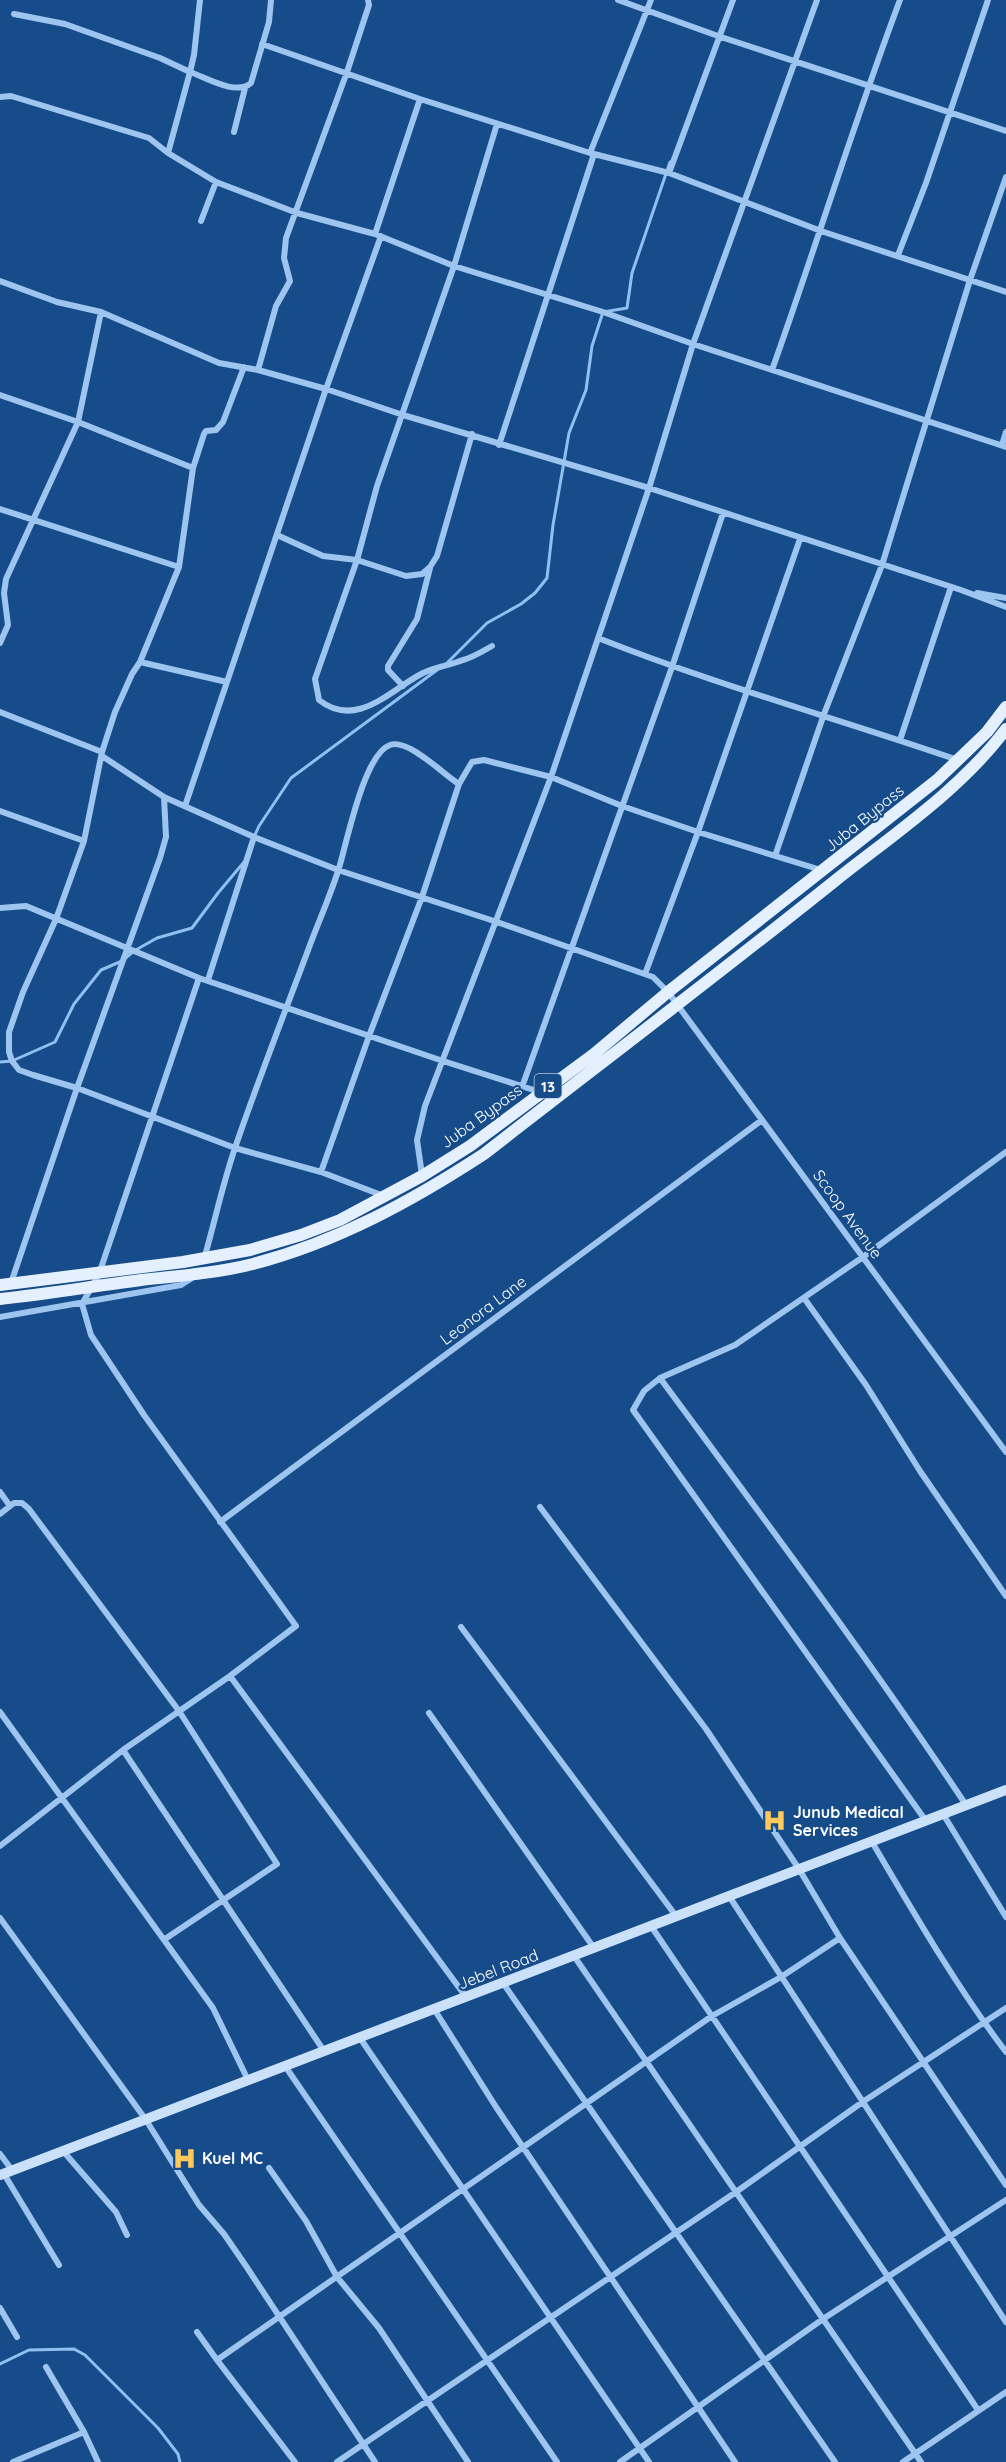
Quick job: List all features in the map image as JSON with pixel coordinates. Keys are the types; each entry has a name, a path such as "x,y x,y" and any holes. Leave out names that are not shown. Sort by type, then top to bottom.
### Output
{"main road":[{"name":"Juba Bypass","path":"6,1285 204,1259 250,1250 301,1235 340,1220 422,1176 470,1146 594,1054 668,992 824,871 959,760 987,732 1006,707"},
{"name":"Juba Bypass","path":"0,1299 243,1266 279,1256 346,1231 393,1209 484,1154 678,1004 937,799 983,758 1006,729"},
{"name":"Jebel Road","path":"6,2173 1006,1790"}],"street":[{"path":"168,153 190,72 200,0"},
{"path":"14,14 65,24 160,58 236,89 245,88 251,83 269,22 271,0"},
{"path":"258,370 276,306 290,281 284,248 347,72 369,5 368,0"},
{"path":"618,0 949,113 1006,130"},
{"path":"499,445 592,154 651,0"},
{"path":"669,172 733,0"},
{"path":"422,1176 417,1154 417,1140 425,1106 551,777 649,488 693,344 817,0"},
{"path":"772,370 821,231 868,85 900,0"},
{"path":"898,255 988,0"},
{"path":"262,44 420,99 592,154 669,172 821,231 1006,292"},
{"path":"234,132 245,88"},
{"path":"0,97 12,96 149,138 168,153 216,182 297,213 378,235 454,266 603,312 693,344 1004,446 1006,432"},
{"path":"185,806 378,235 420,99"},
{"path":"492,646 472,657 422,674 369,708 356,711 324,705 318,700 315,679 357,560 377,486 454,266 497,123"},
{"path":"775,856 824,714 882,565 970,280 1006,177"},
{"path":"201,221 216,182"},
{"path":"0,281 57,302 101,312 219,363 258,370 326,389 402,415 472,434 499,445 649,488 951,587 1006,598"},
{"path":"0,643 8,625 2,606 6,579 78,422 101,312"},
{"path":"244,368 223,422 216,430 206,431 204,434 193,468 179,567 141,662 132,674 115,712 102,754 84,841 56,919 27,983 9,1032 9,1052 19,1070 77,1088 235,1148 321,1172 385,1196"},
{"path":"0,395 78,422 193,468"},
{"path":"276,535 323,556 357,560 406,576 422,574 437,556 472,434"},
{"path":"0,509 179,567"},
{"path":"522,1087 672,667 723,513"},
{"path":"645,974 698,832 800,539"},
{"path":"403,686 388,670 388,666 417,619 430,567"},
{"path":"900,740 951,587"},
{"path":"962,590 1006,607"},
{"path":"598,638 672,667 824,714 959,760"},
{"path":"141,662 227,682"},
{"name":"Scoop Avenue","path":"0,712 102,754 164,797 254,837 338,870 497,922 653,977 678,1004 1006,1452"},
{"path":"204,1259 235,1148 338,870 368,771 385,748 398,744 421,755 459,784"},
{"path":"321,1172 369,1036 422,897 459,784 472,762 478,760 551,777 622,806 824,871"},
{"path":"6,1285 166,837 164,797"},
{"path":"0,811 84,841"},
{"path":"208,980 254,837"},
{"path":"0,908 26,906 200,978 541,1092"},
{"path":"0,1846 62,1800 123,1750 230,1676 296,1626 144,1415 91,1335 82,1304 99,1274 124,1195 154,1117 200,978"},
{"name":"Leonora Lane","path":"220,1522 762,1120"},
{"path":"926,1821 633,1410 644,1391 660,1378 735,1345 863,1257 1006,1152"},
{"path":"0,1317 181,1285 200,1273"},
{"path":"804,1298 866,1385 920,1471 1006,1596"},
{"path":"660,1378 838,1621 966,1805"},
{"path":"0,1492 10,1506"},
{"path":"0,1514 10,1506 22,1503 29,1509 179,1711 278,1864 165,1939"},
{"path":"540,1507 706,1729 800,1869 840,1938 1006,2185"},
{"path":"461,1627 676,1916"},
{"path":"230,1676 466,1997"},
{"path":"0,1712 213,2008 248,2080"},
{"path":"429,1713 594,1948"},
{"path":"123,1750 324,2051"},
{"path":"943,1814 1006,1917"},
{"path":"872,1842 932,1943 1006,2052"},
{"path":"729,1896 1006,2322"},
{"path":"0,1918 146,2120 199,2205 224,2234 375,2462"},
{"path":"651,1926 978,2410"},
{"path":"217,2360 712,2016 781,1977 840,1938"},
{"path":"574,1956 921,2462"},
{"path":"503,1983 835,2462"},
{"path":"434,2008 523,2148 735,2462"},
{"path":"337,2462 801,2148 864,2101 985,2024 1006,2008"},
{"path":"360,2038 649,2462"},
{"path":"285,2066 557,2462"},
{"path":"63,2151 116,2212 127,2235"},
{"path":"0,2154 6,2173 60,2265"},
{"path":"269,2168 306,2221 337,2277 379,2328 468,2462"},
{"path":"620,2462 823,2319 1006,2200"},
{"path":"0,2308 18,2337"},
{"path":"198,2331 217,2360 295,2462"},
{"path":"46,2367 84,2432 98,2462"},
{"path":"903,2462 1006,2392"},
{"path":"13,2462 84,2432"}],"waterway":[{"path":"448,662 487,623 521,604 535,593 547,578 553,525 569,433 586,390 592,346 603,312 627,308 632,273 670,162"},
{"path":"254,837 291,778 437,670"},
{"path":"0,1062 12,1061 55,1042 74,1004 101,970 122,961 157,938 192,928 244,862"},
{"path":"0,2364 29,2350 74,2349 85,2355 158,2428 178,2454 180,2462"}],"place":[{"name":"Junub Medical Services","path":"775,1821"},
{"name":"Kuel MC","path":"184,2158"}]}
